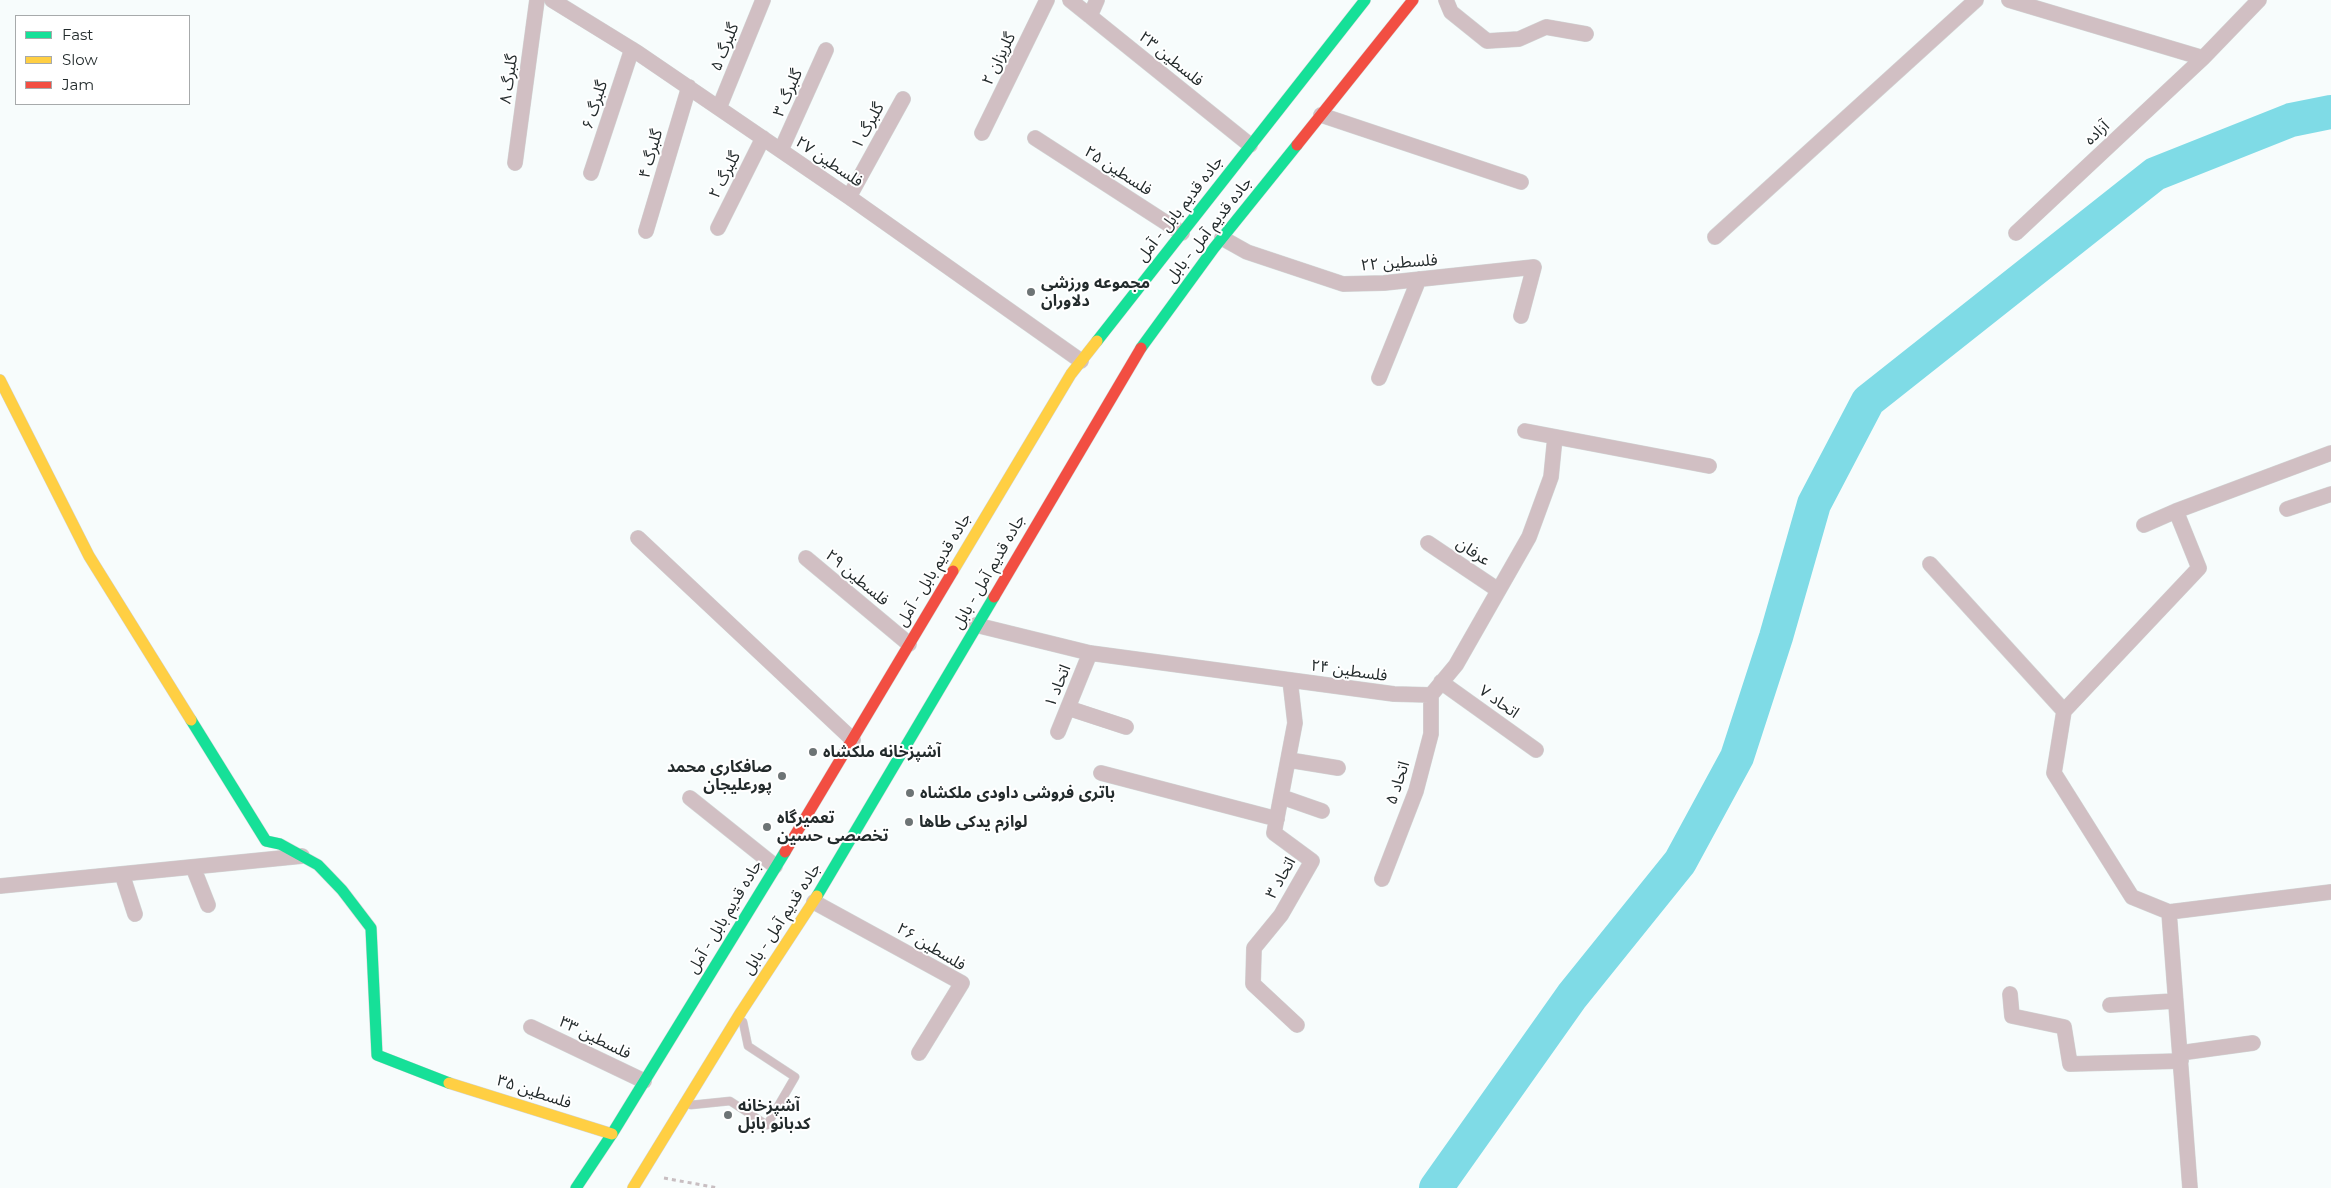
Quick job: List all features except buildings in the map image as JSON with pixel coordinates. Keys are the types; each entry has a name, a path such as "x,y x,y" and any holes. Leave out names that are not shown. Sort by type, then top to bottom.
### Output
{"main road":[{"name":"جاده قدیم بابل - آمل","path":"576,1188 612,1134 853,740 1072,374 1365,0"},
{"name":"جاده قدیم آمل - بابل","path":"636,1183 741,1012 814,902 1145,341 1222,238 1413,0"},
{"path":"0,380 89,556 266,841 280,844 302,856"},
{"name":"فلسطین ۳۵","path":"302,856 318,865 342,890 371,928 377,1055 446,1082 612,1134"}],"street":[{"name":"گلبرگ ۸","path":"515,163 537,0"},
{"name":"فلسطین ۲۷","path":"552,0 632,49 689,87 849,197 1081,361"},
{"name":"گلبرگ ۵","path":"719,108 764,0"},
{"name":"گلریزان ۲","path":"982,133 1047,0"},
{"name":"فلسطین ۲۳","path":"1070,0 1250,146"},
{"path":"1090,16 1098,0"},
{"path":"1446,0 1451,12 1487,41 1519,39 1546,27 1586,34"},
{"path":"1715,237 1976,0"},
{"path":"2009,0 2203,58"},
{"name":"آزاده","path":"2016,234 2203,58 2259,0"},
{"name":"گلبرگ ۶","path":"591,172 632,49"},
{"name":"گلبرگ ۳","path":"781,150 826,50"},
{"name":"گلبرگ ۴","path":"646,231 689,87"},
{"name":"گلبرگ ۱","path":"849,197 903,99"},
{"path":"1321,115 1521,182"},
{"name":"گلبرگ ۲","path":"718,228 763,138"},
{"name":"فلسطین ۲۵","path":"1035,138 1182,233"},
{"name":"فلسطین ۲۲","path":"1222,238 1247,252 1343,284 1418,280 1534,267 1520,316"},
{"path":"1379,378 1418,280"},
{"path":"1525,431 1709,466"},
{"path":"1431,695 1456,664 1529,537 1551,477 1555,437"},
{"path":"2144,525 2176,511 2331,453"},
{"path":"2287,509 2331,494"},
{"path":"2176,511 2199,568 2064,711 2054,773 2132,897 2169,912 2331,892"},
{"path":"638,538 853,740"},
{"name":"عرفان","path":"1428,543 1498,590"},
{"name":"فلسطین ۲۹","path":"806,558 909,644"},
{"path":"1930,564 2064,711"},
{"name":"فلسطین ۲۴","path":"976,625 1090,653 1394,694 1431,695"},
{"name":"اتحاد ۱","path":"1058,732 1090,653"},
{"name":"اتحاد ۳","path":"1290,680 1295,723 1274,833 1312,861 1281,915 1254,948 1253,984 1297,1025"},
{"name":"اتحاد ۷","path":"1441,682 1536,750"},
{"name":"اتحاد ۵","path":"1382,879 1416,791 1432,734 1431,695"},
{"path":"1068,708 1126,728"},
{"path":"1289,760 1338,768"},
{"path":"1102,773 1277,819"},
{"path":"1282,797 1322,811"},
{"path":"690,798 775,866"},
{"path":"0,886 302,856"},
{"path":"193,867 208,904"},
{"path":"122,874 135,914"},
{"name":"فلسطين ٢۶","path":"814,902 962,983 919,1052"},
{"path":"2169,912 2174,1001 2190,1188"},
{"path":"2010,994 2012,1016 2064,1027 2070,1064 2180,1057 2252,1043"},
{"path":"2110,1005 2174,1001"},
{"name":"فلسطین ۳۳","path":"531,1027 644,1081"}],"lane":[{"path":"684,1106 730,1101 767,1126 796,1077 748,1046 741,1012"}],"path":[{"path":"636,1183 672,1178 718,1188"}],"waterway":[{"path":"1436,1188 1572,996 1680,862 1737,757 1776,637 1814,504 1868,401 2155,174 2291,120 2331,112"}],"traffic: fast":[{"path":"1097,341 1365,0"},
{"path":"1141,348 1214,248 1297,145"},
{"path":"817,896 994,597"},
{"path":"191,720 266,841 280,844 318,865 342,890 371,928 377,1055 449,1083"},
{"path":"576,1188 612,1134 785,852"}],"traffic: slow":[{"path":"953,571 1071,374 1097,341"},
{"path":"0,380 89,556 191,720"},
{"path":"633,1188 741,1012 817,896"},
{"path":"449,1083 612,1134"}],"traffic: jam":[{"path":"1297,145 1413,0"},
{"path":"994,597 1141,348"},
{"path":"785,852 953,571"}],"place":[{"name":"مجموعه ورزشی دلاوران","path":"1031,292"},
{"name":"آشپزخانه ملکشاه","path":"813,752"},
{"name":"صافکاری محمد پورعلیجان","path":"782,776"},
{"name":"باتری فروشی داودی ملکشاه","path":"910,793"},
{"name":"لوازم یدکی طاها","path":"909,822"},
{"name":"تعمیرگاه تخصصی حسین","path":"767,827"},
{"name":"آشپزخانه کدبانو بابل","path":"728,1115"}]}
